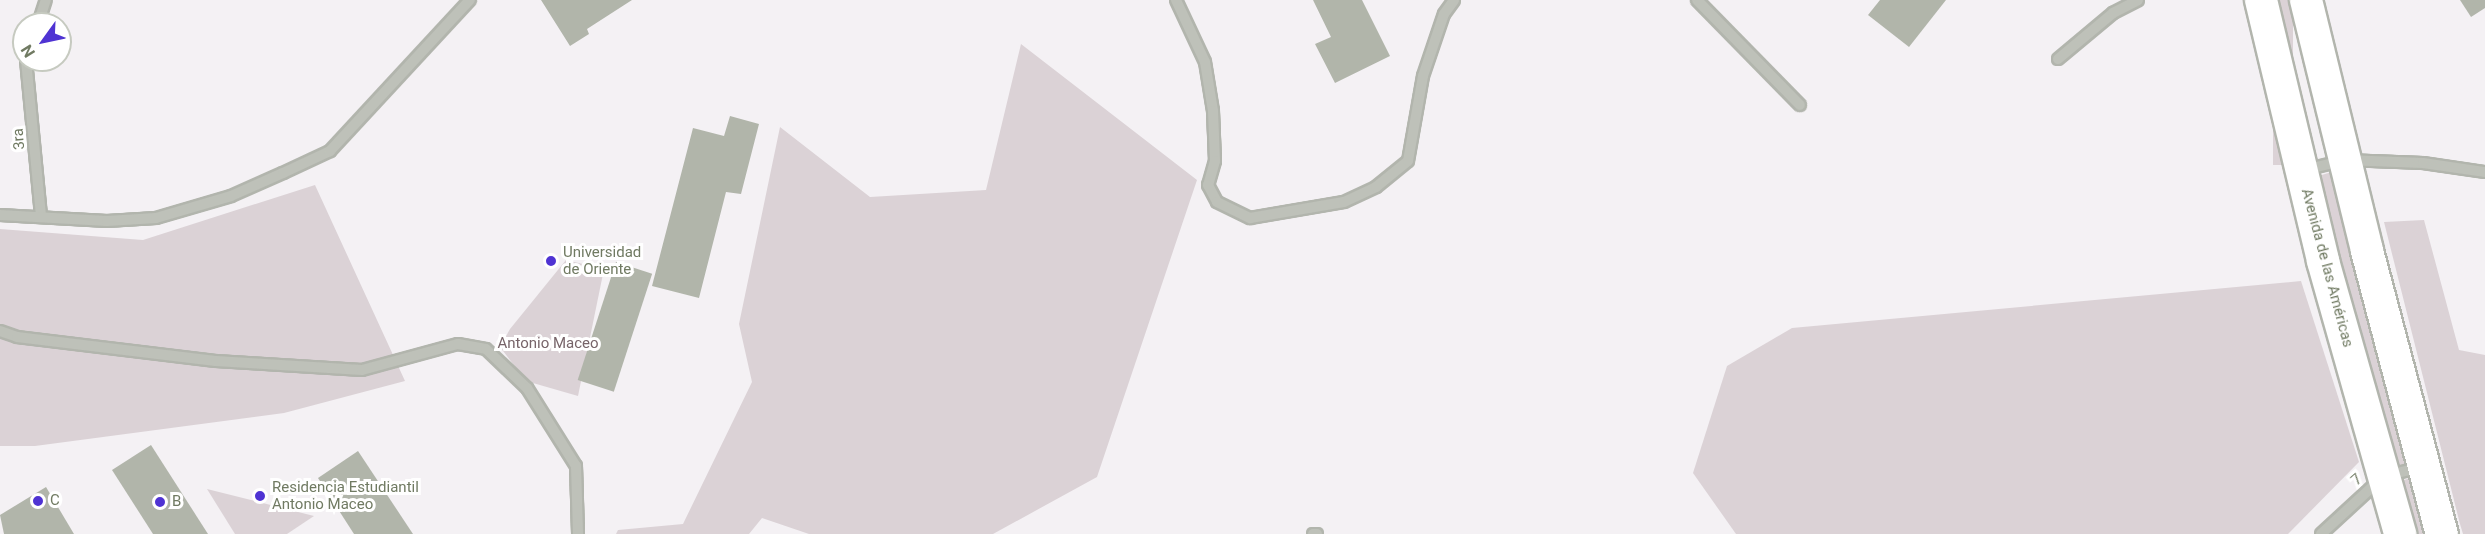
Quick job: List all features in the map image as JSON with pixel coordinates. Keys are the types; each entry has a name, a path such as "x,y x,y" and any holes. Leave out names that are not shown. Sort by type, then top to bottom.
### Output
{"main road":[{"name":"Avenida de las Américas","path":"2261,0 2301,171 2400,534"},
{"path":"2306,0 2423,467 2442,534"}],"street":[{"path":"0,215 107,221 156,219 231,196 330,151 470,0"},
{"path":"1176,0 1205,62 1214,111 1215,161 1208,185 1216,202 1250,218 1344,202 1376,188 1408,160 1423,76 1451,0"},
{"path":"1697,0 1800,105"},
{"path":"2058,58 2113,13 2138,0"},
{"name":"3ra","path":"28,72 41,216"},
{"path":"2301,171 2345,160 2423,163 2485,172"},
{"path":"0,331 16,337 216,361 362,370 458,344 486,349 527,388 576,466 579,493 578,534"},
{"name":"7","path":"2321,534 2384,476 2423,467"}],"green space":[{"path":"2273,0 2293,0 2293,165 2273,165"},
{"path":"1021,44 1197,180 1097,477 993,534 809,534 762,518 749,534 616,534 618,530 683,524 752,382 739,324 780,127 870,197 986,190"},
{"path":"2335,171 2410,463 2393,467 2315,177"},
{"path":"315,185 405,381 284,413 35,446 0,446 0,229 143,240"},
{"path":"2424,220 2459,350 2485,355 2485,534 2463,534 2384,222"},
{"name":"Antonio Maceo","path":"566,260 604,269 578,396 526,381 500,347 510,329"},
{"path":"2301,281 2359,462 2288,534 1736,534 1693,473 1727,366 1792,328"},
{"path":"2414,477 2430,534 2413,534 2398,482"},
{"path":"207,489 314,516 287,534 235,534"}],"building":[{"path":"541,0 632,0 587,29 589,34 570,46"},
{"path":"1313,0 1362,0 1390,56 1335,83 1315,44 1331,37"},
{"path":"1880,0 1946,0 1909,47 1868,15"},
{"path":"2460,0 2485,0 2485,8 2471,17"},
{"path":"730,116 759,124 741,194 726,192 699,298 652,286 693,128 724,136"},
{"path":"616,262 652,274 614,392 578,380"},
{"name":"B","path":"151,445 208,534 153,534 112,470"},
{"path":"358,451 413,534 354,534 318,478"},
{"name":"C","path":"46,487 74,534 4,534 0,515"}],"place":[{"name":"Universidad de Oriente","path":"551,261"},
{"name":"Residencia Estudiantil Antonio Maceo","path":"260,496"},
{"name":"C","path":"38,501"},
{"name":"B","path":"160,502"}]}
